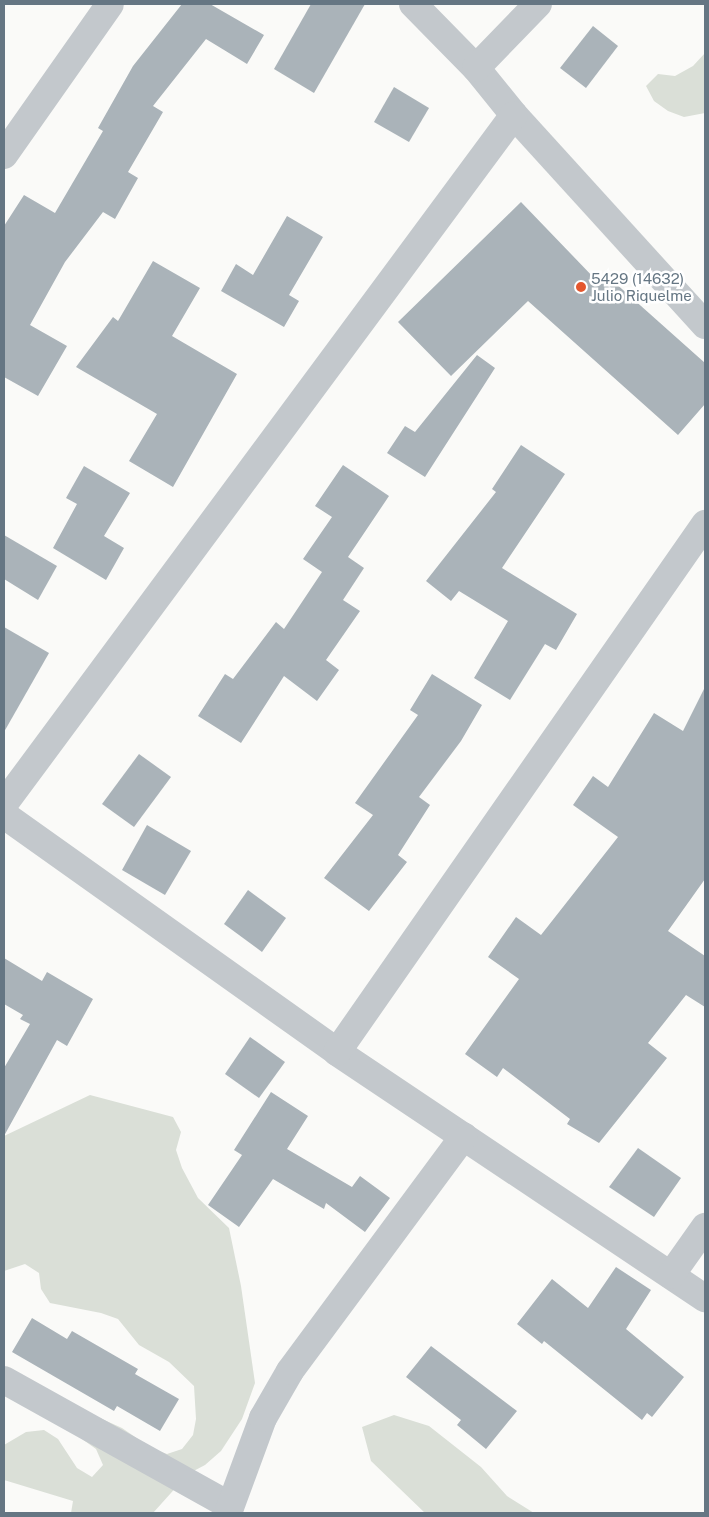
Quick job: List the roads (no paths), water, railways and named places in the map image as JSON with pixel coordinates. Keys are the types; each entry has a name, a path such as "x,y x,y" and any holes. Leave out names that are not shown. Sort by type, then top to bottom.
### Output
{"street":[{"path":"4,155 110,4"},
{"path":"413,4 476,68 514,115 705,325"},
{"path":"476,68 538,4"},
{"path":"4,804 514,115"},
{"path":"336,1052 705,524"},
{"path":"4,815 336,1052 705,1298"},
{"path":"4,1380 229,1510 263,1418 290,1371 464,1136"},
{"path":"671,1276 705,1228"}],"place":[{"name":"5429 (14632) Julio Riquelme","path":"581,287"}]}
